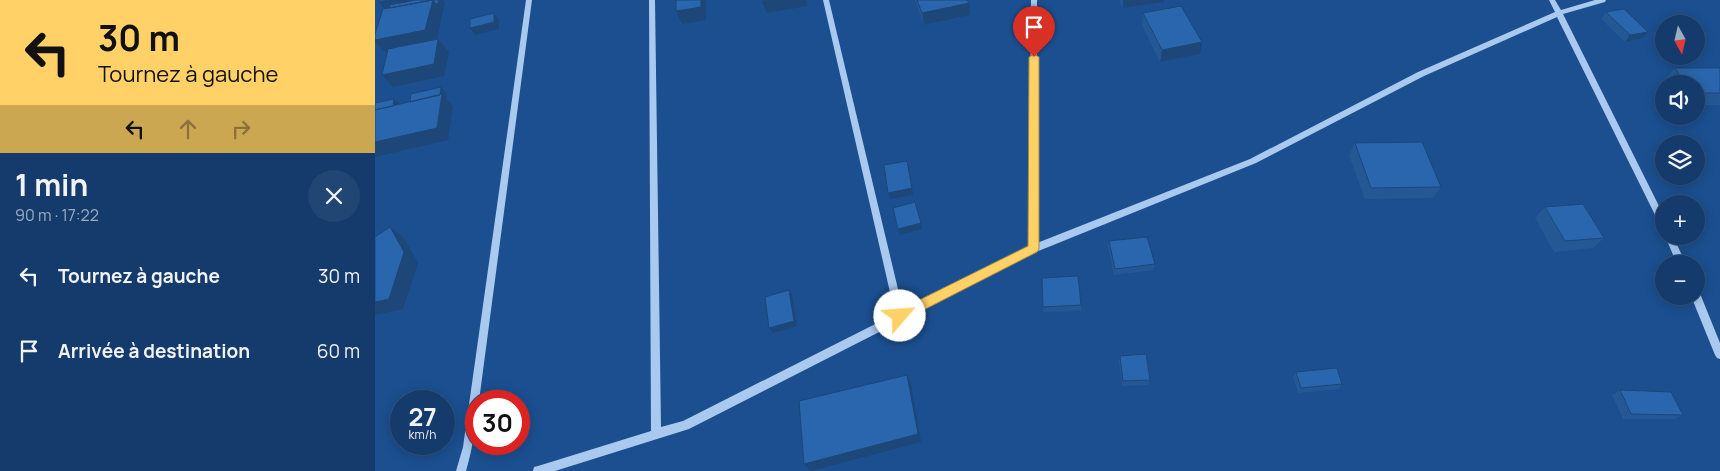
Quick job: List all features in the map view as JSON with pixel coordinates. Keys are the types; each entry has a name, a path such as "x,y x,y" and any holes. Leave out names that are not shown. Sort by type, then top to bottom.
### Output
{"street":[{"path":"461,471 468,447 529,0"},
{"path":"652,0 656,434"},
{"path":"825,0 900,316"},
{"path":"1033,249 1034,0"},
{"path":"1553,0 1655,207"},
{"path":"538,471 685,425 1033,249 1253,161 1421,74 1559,13 1603,0"},
{"path":"1700,305 1720,355"}],"building":[{"path":"416,0 432,0 390,8 390,5"},
{"path":"433,0 425,30 375,40 383,9"},
{"path":"676,0 701,0 701,7 676,11"},
{"path":"917,0 967,0 969,3 922,13"},
{"path":"1181,6 1202,42 1162,50 1143,13"},
{"path":"1624,9 1648,32 1630,35 1606,12"},
{"path":"494,13 494,22 470,28 470,19"},
{"path":"438,39 434,64 382,75 388,49"},
{"path":"1675,68 1720,68 1720,93 1705,93 1705,75 1680,75"},
{"path":"441,87 440,95 410,102 411,94"},
{"path":"442,94 437,128 375,142 375,110"},
{"path":"394,99 393,106 375,110 375,103"},
{"path":"1422,142 1441,187 1371,188 1355,143"},
{"path":"907,161 912,188 888,193 884,165"},
{"path":"915,202 921,223 898,229 893,208"},
{"path":"1583,204 1604,238 1565,241 1545,207"},
{"path":"390,227 404,252 389,299 375,302 375,237"},
{"path":"1147,237 1155,264 1115,269 1109,241"},
{"path":"1078,276 1081,305 1043,307 1042,278"},
{"path":"789,290 794,321 769,328 765,297"},
{"path":"1146,354 1150,380 1123,381 1120,356"},
{"path":"1337,368 1342,384 1301,388 1296,372"},
{"path":"907,375 918,434 804,464 799,401"},
{"path":"1620,390 1671,392 1683,415 1631,414"}],"route":[{"path":"900,316 1033,249 1034,57"}]}
